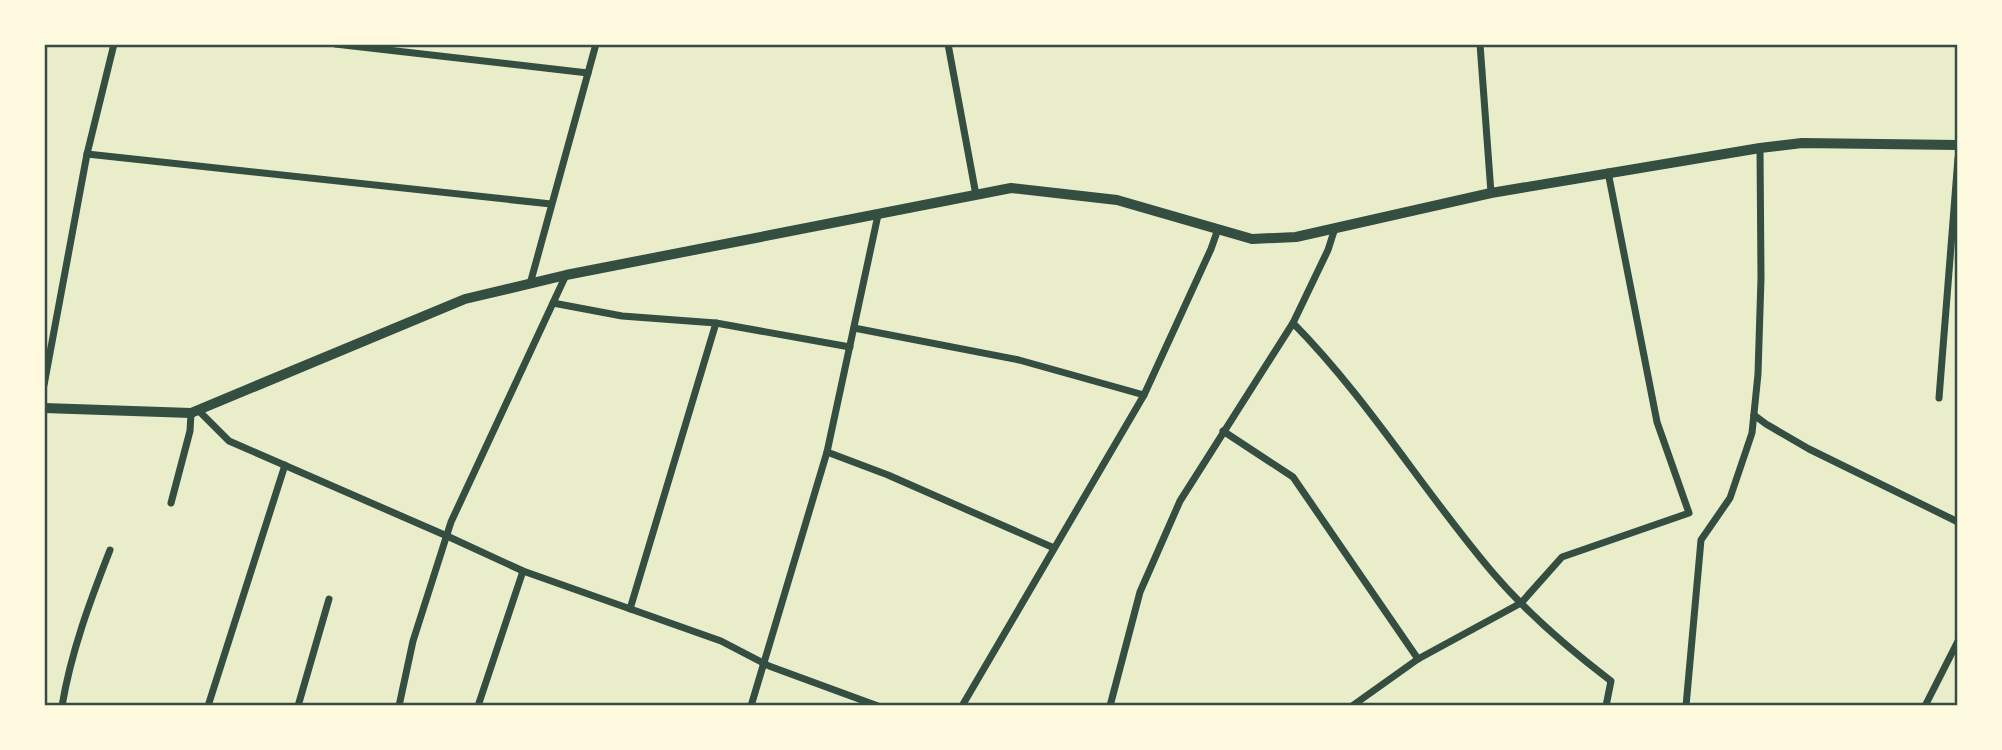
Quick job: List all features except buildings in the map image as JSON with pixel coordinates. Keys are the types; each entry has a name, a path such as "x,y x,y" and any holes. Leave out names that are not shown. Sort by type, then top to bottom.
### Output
{"street":[{"path":"44,385 87,153 114,44"},
{"path":"335,44 588,73"},
{"path":"530,284 596,44"},
{"path":"947,44 976,195"},
{"path":"1480,44 1491,193"},
{"path":"44,408 194,411 465,299 566,275 1011,188 1116,200 1252,239 1297,237 1491,193 1760,148 1802,143 1958,145"},
{"path":"1686,706 1702,540 1730,498 1752,433 1758,374 1761,278 1760,148"},
{"path":"87,153 551,204"},
{"path":"1939,398 1958,158"},
{"path":"1352,706 1418,659 1521,603 1562,557 1689,513 1657,422 1608,172"},
{"path":"751,706 827,452 878,215"},
{"path":"1110,706 1140,592 1180,502 1293,323 1328,250 1335,228"},
{"path":"962,706 1144,396 1211,250 1218,229"},
{"path":"398,706 413,641 447,536 566,275"},
{"path":"553,303 622,316 716,323 850,346"},
{"path":"630,609 716,323"},
{"path":"1293,323 1326,356 1463,537 1521,603 1567,647 1611,681 1606,706"},
{"path":"854,328 1019,360 1144,396"},
{"path":"194,411 229,441 523,571 721,641 764,663 878,706"},
{"path":"171,503 194,411"},
{"path":"1754,415 1809,449 1958,522"},
{"path":"1223,431 1293,477 1418,659"},
{"path":"827,452 900,480 1054,548"},
{"path":"208,706 285,465"},
{"path":"62,706 67,674 77,640 110,550"},
{"path":"478,706 523,571"},
{"path":"298,706 329,599"},
{"path":"1925,706 1958,641"}]}
